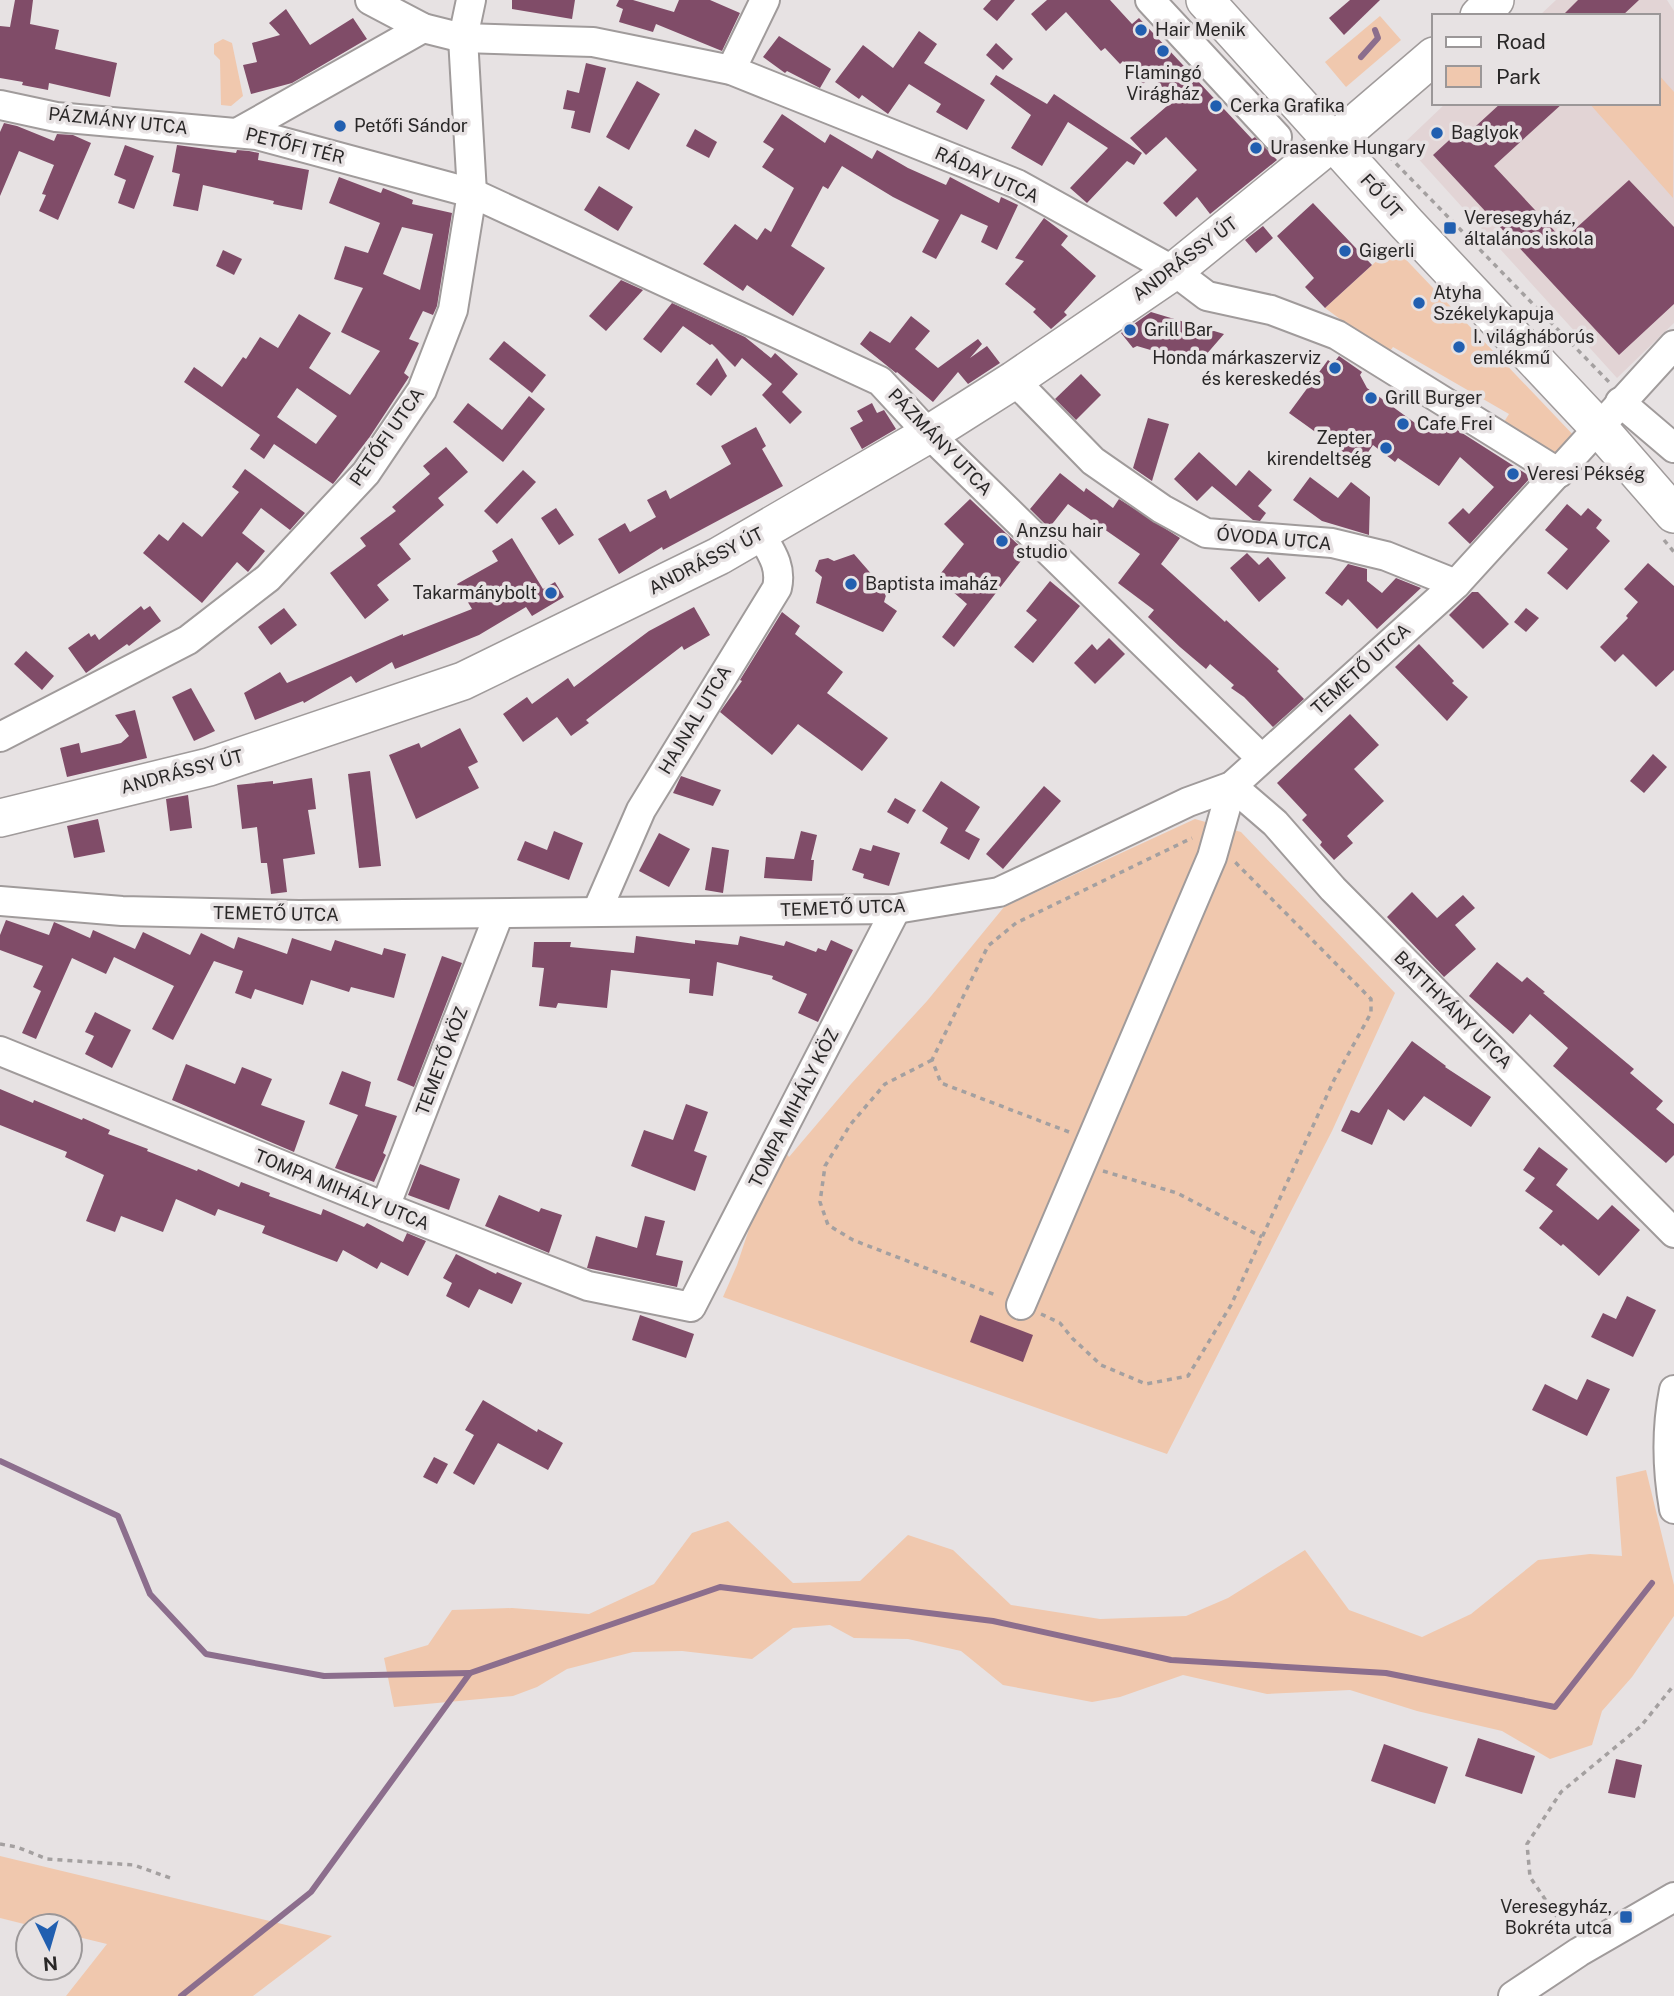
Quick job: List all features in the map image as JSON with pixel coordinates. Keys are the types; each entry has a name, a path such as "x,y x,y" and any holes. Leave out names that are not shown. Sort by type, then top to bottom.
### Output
{"main road":[{"path":"1481,14 1495,0"},
{"name":"FŐ ÚT","path":"1207,2 1345,132 1615,409 1674,514"},
{"name":"ANDRÁSSY ÚT","path":"0,818 209,766 463,681 760,533 929,434 1014,380 1174,271 1432,58"}],"street":[{"name":"RÁDAY UTCA","path":"370,0 423,28 463,38 593,42 731,70 1017,184 1174,271 1207,296 1271,310 1337,335 1559,473"},
{"name":"PETŐFI UTCA","path":"0,737 188,640 268,578 366,473 422,390 453,310 472,193 463,38 471,0"},
{"path":"731,70 765,0"},
{"path":"1150,0 1276,137"},
{"path":"1178,31 1207,2"},
{"name":"PETŐFI TÉR","path":"237,133 423,28"},
{"name":"PÁZMÁNY UTCA","path":"0,105 56,117 237,133"},
{"name":"PETŐFI TÉR","path":"237,133 257,135 472,193"},
{"name":"PÁZMÁNY UTCA","path":"472,193 880,380 929,434 1261,758"},
{"name":"TEMETŐ UTCA","path":"0,901 122,911 299,915 499,914 897,909 999,892 1188,802 1232,786 1456,584 1674,345"},
{"name":"ÓVODA UTCA","path":"1014,380 1093,461 1162,509 1206,533 1332,543 1386,556 1456,584"},
{"name":"FŐ ÚT","path":"1615,409 1674,448"},
{"name":"HAJNAL UTCA","path":"597,911 642,810 777,588 780,575 776,560 760,533"},
{"path":"1021,1305 1212,857 1232,786"},
{"name":"BATTHYÁNY UTCA","path":"1232,786 1275,823 1333,889 1674,1233"},
{"name":"TOMPA MIHÁLY KÖZ","path":"691,1307 897,909"},
{"name":"TEMETŐ KÖZ","path":"385,1207 499,914"},
{"name":"TOMPA MIHÁLY UTCA","path":"0,1051 588,1286 691,1307"},
{"path":"1674,1390 1669,1418 1668,1460 1674,1508"},
{"path":"1513,1996 1579,1952 1674,1897"}],"path":[{"path":"1345,132 1615,409"},
{"path":"932,1060 886,1084 849,1125 825,1167 820,1202 828,1225 853,1240 1021,1305 1060,1323 1101,1365 1146,1384 1188,1376 1231,1305 1334,1080"},
{"path":"1081,1164 1177,1193 1262,1237"},
{"path":"1579,1952 1530,1877 1527,1844 1561,1792 1641,1726 1674,1685"},
{"path":"0,1844 17,1847 47,1859 134,1866 173,1879"}],"shaded area":[{"path":"1556,0 1667,0 1674,11 1674,323 1617,378 1404,143 1444,105 1660,105 1660,14 1541,14"}],"green space":[{"path":"1380,16 1401,40 1346,87 1325,62"},
{"path":"223,39 232,43 243,96 231,106 221,105 220,60 214,54 214,44"},
{"path":"1660,76 1674,92 1673,198 1591,105 1660,105"},
{"path":"1393,246 1578,440 1558,462 1504,422 1509,414 1393,347 1388,354 1325,308"},
{"path":"1195,819 1241,832 1395,993 1332,1131 1167,1454 723,1297 750,1226 784,1150 789,1157 927,1001 1004,907"},
{"path":"1646,1470 1674,1585 1674,1616 1632,1677 1602,1711 1592,1745 1550,1759 1502,1731 1417,1711 1350,1690 1267,1694 1183,1675 1120,1697 1092,1702 1003,1685 961,1651 908,1639 854,1638 830,1625 793,1628 752,1659 682,1651 633,1652 567,1669 537,1687 513,1696 394,1707 384,1658 428,1645 452,1610 512,1608 589,1614 654,1584 692,1533 728,1521 793,1583 860,1581 908,1535 953,1550 1011,1605 1100,1619 1186,1616 1228,1598 1305,1550 1349,1610 1422,1637 1471,1614 1538,1560 1590,1554 1622,1556 1616,1477"},
{"path":"0,1856 332,1936 253,1996 66,1996 77,1982 84,1982 84,1973 107,1944 84,1938 84,1912 14,1912 14,1922 0,1918"}],"building":[{"path":"15,0 33,0 30,24 59,30 55,49 117,63 110,97 49,83 48,90 0,78 0,26 10,27"},
{"path":"512,0 575,0 572,19 512,9"},
{"path":"619,0 633,0 674,12 679,0 710,0 740,13 722,51 656,24 653,32 619,22 623,9 616,6"},
{"path":"991,0 1015,0 997,21 983,9"},
{"path":"1047,0 1110,0 1132,24 1139,18 1252,139 1255,137 1277,160 1210,214 1197,197 1176,217 1163,203 1197,170 1166,137 1146,155 1130,138 1174,100 1152,76 1143,84 1123,61 1120,64 1105,48 1101,51 1066,12 1046,31 1031,14"},
{"path":"1350,0 1380,0 1344,35 1329,18"},
{"path":"1578,0 1639,0 1624,14 1564,14"},
{"path":"286,9 310,45 353,18 367,39 292,83 251,94 243,65 257,62 252,43 280,35 269,23"},
{"path":"919,31 937,44 924,63 985,100 967,130 936,112 941,104 909,84 888,114 862,95 859,99 835,82 863,45 893,68"},
{"path":"779,36 831,69 820,88 787,71 785,73 763,57"},
{"path":"996,43 1013,59 1003,70 986,55"},
{"path":"586,63 606,68 590,133 571,128 575,111 563,109 567,90 579,93"},
{"path":"996,75 1047,104 1054,94 1142,153 1134,165 1127,161 1087,203 1070,188 1108,148 1068,122 1042,166 1011,148 1031,115 990,84"},
{"path":"637,81 660,94 629,150 606,137"},
{"path":"1499,105 1561,105 1494,166 1563,240 1629,180 1674,227 1674,304 1619,355 1433,155 1459,131 1464,137"},
{"path":"782,114 825,143 830,134 872,159 877,150 946,185 950,177 999,203 1001,197 1018,205 997,250 981,242 988,226 961,214 936,259 922,252 939,220 893,197 842,166 828,189 823,186 791,246 825,268 793,316 747,285 743,291 703,264 735,224 757,240 765,228 771,232 794,188 762,167 774,149 763,142"},
{"path":"4,123 54,141 57,134 73,135 91,143 58,220 39,211 46,195 42,194 54,165 19,151 0,196 0,132"},
{"path":"695,129 717,142 709,158 686,146"},
{"path":"125,145 154,156 134,209 118,203 126,180 114,175"},
{"path":"177,145 236,153 237,150 249,151 259,153 258,160 309,170 302,210 203,185 198,211 173,206 180,174 172,172"},
{"path":"339,177 381,193 383,188 413,200 412,204 452,213 437,306 433,315 423,311 409,339 419,343 404,373 409,377 369,438 333,484 274,444 264,459 250,449 260,435 184,382 194,367 222,387 243,357 246,359 260,337 278,348 299,314 331,333 309,368 350,395 380,351 341,332 363,288 334,279 345,246 368,253 380,223 329,203","holes":["402,227 433,234 420,290 383,274","297,388 337,416 316,444 277,417"]},
{"path":"599,186 633,207 618,231 584,210"},
{"path":"1313,203 1372,265 1325,308 1305,287 1314,278 1277,236"},
{"path":"1044,218 1068,236 1061,245 1096,276 1064,312 1067,315 1051,329 1033,312 1036,309 1005,284 1024,261 1015,258"},
{"path":"1263,226 1273,238 1256,253 1245,240"},
{"path":"223,250 242,259 234,275 216,266"},
{"path":"621,280 643,290 606,331 589,316"},
{"path":"672,303 745,337 771,358 775,353 798,374 782,392 802,412 790,424 762,395 772,384 742,358 735,367 712,344 683,326 661,353 643,339"},
{"path":"1151,312 1224,334 1198,364 1137,346 1133,348 1121,333"},
{"path":"911,316 930,331 915,349 938,368 978,339 982,344 970,358 987,346 1000,363 968,384 958,372 933,402 860,344 870,331 890,343"},
{"path":"504,341 546,375 532,393 489,359"},
{"path":"1339,356 1362,372 1360,375 1367,388 1426,431 1437,417 1531,477 1470,544 1448,523 1463,508 1469,514 1494,487 1460,457 1439,486 1398,458 1395,462 1373,445 1360,464 1289,413 1328,360 1333,364"},
{"path":"717,358 727,376 711,396 696,384"},
{"path":"1081,374 1101,395 1076,420 1055,399"},
{"path":"529,396 545,409 503,462 453,422 468,403 502,430"},
{"path":"872,403 877,413 884,410 896,429 862,449 850,428 863,421 857,411"},
{"path":"1148,418 1169,424 1152,481 1133,468"},
{"path":"756,427 766,446 762,449 783,486 663,550 662,547 619,574 598,539 625,523 630,532 656,517 647,500 666,490 670,499 731,464 721,446"},
{"path":"446,447 468,472 438,498 444,505 399,544 411,559 377,585 389,600 365,619 330,573 366,546 360,538 396,511 392,507 430,474 423,466"},
{"path":"1199,452 1236,486 1249,470 1272,490 1258,506 1266,513 1260,521 1253,520 1212,486 1197,501 1174,479"},
{"path":"245,469 305,513 290,530 261,508 242,533 265,551 248,572 237,562 202,603 143,553 159,534 168,541 183,522 202,537 239,492 232,487"},
{"path":"523,470 536,482 497,524 484,511"},
{"path":"1060,473 1084,492 1086,488 1113,508 1119,499 1180,538 1161,564 1279,669 1277,671 1304,699 1273,727 1244,697 1231,688 1234,685 1210,664 1206,669 1148,617 1154,610 1118,583 1140,554 1068,504 1049,528 1030,509"},
{"path":"1310,477 1338,498 1351,482 1370,497 1369,535 1322,521 1293,500"},
{"path":"970,499 1027,553 954,647 942,637 967,604 937,578 964,544 944,524"},
{"path":"1567,504 1581,516 1588,508 1602,520 1596,528 1610,541 1567,590 1547,573 1568,549 1545,530"},
{"path":"556,508 574,535 559,545 541,518"},
{"path":"512,538 543,589 555,582 564,597 532,616 526,607 479,635 395,669 392,662 356,683 351,676 304,703 303,701 255,720 244,693 280,672 287,683 403,634 472,609 457,584 498,561 492,551"},
{"path":"1247,553 1259,565 1268,557 1286,578 1259,602 1230,568"},
{"name":"Baptista imaház","path":"854,554 887,592 884,602 897,611 883,632 816,603 822,577 815,571 819,560 828,558 834,561"},
{"path":"1648,563 1674,586 1674,670 1656,687 1623,654 1615,662 1600,647 1628,618 1626,616 1638,602 1624,589"},
{"path":"1348,564 1367,569 1367,581 1382,593 1396,578 1421,588 1377,629 1348,599 1342,606 1325,593"},
{"path":"1050,581 1080,606 1033,663 1014,647 1037,620 1026,611"},
{"path":"1472,592 1478,592 1509,624 1483,649 1449,615"},
{"path":"141,606 144,610 150,606 161,621 129,646 127,644 86,673 68,648 89,633 91,637 95,634 99,640"},
{"path":"694,607 710,635 684,650 682,646 586,720 589,723 571,736 557,717 523,742 503,714 527,697 532,704 568,678 574,687 649,631"},
{"path":"284,608 297,625 271,645 258,627"},
{"path":"1526,608 1539,618 1526,632 1514,622"},
{"path":"782,612 800,626 795,634 843,672 827,693 888,738 862,771 798,724 772,755 720,712 742,681 740,680"},
{"path":"1109,638 1125,654 1095,684 1074,663 1092,644 1097,650"},
{"path":"1419,644 1454,681 1452,683 1468,697 1447,721 1395,667"},
{"path":"26,651 54,676 42,690 14,664"},
{"path":"191,688 215,731 194,741 172,697"},
{"path":"135,710 147,758 67,777 60,748 79,743 81,753 121,743 129,736 115,715"},
{"path":"1350,714 1379,745 1354,769 1384,801 1347,836 1353,843 1334,860 1302,820 1307,815 1277,783"},
{"path":"460,728 478,762 468,767 479,788 416,819 389,755 419,743 421,748"},
{"path":"1653,754 1667,767 1644,793 1630,781"},
{"path":"370,771 381,866 359,868 348,774"},
{"path":"681,776 721,790 713,806 673,793"},
{"path":"312,778 316,809 308,810 315,854 283,859 287,892 271,894 267,863 261,863 257,827 242,829 237,785 273,781 273,784"},
{"path":"941,781 980,807 965,831 980,839 969,860 940,843 948,828 922,811"},
{"path":"1044,786 1061,801 1003,869 986,854"},
{"path":"188,795 192,828 170,831 166,799"},
{"path":"895,798 916,810 908,824 887,812"},
{"path":"98,819 105,852 74,858 67,826"},
{"path":"554,831 583,843 569,880 517,860 525,841 547,850"},
{"path":"801,831 817,835 811,860 814,860 812,881 764,878 766,857 794,859"},
{"path":"659,833 690,849 669,887 639,871"},
{"path":"873,845 900,853 889,886 863,878 864,874 852,870 860,848 871,851"},
{"path":"712,847 729,850 723,893 705,890"},
{"path":"1412,892 1437,918 1463,895 1475,908 1455,925 1476,949 1444,977 1387,917"},
{"path":"6,920 49,935 54,922 90,938 93,930 135,949 143,932 190,955 201,933 234,949 238,937 287,954 292,938 331,951 335,940 382,955 384,948 406,954 394,998 351,987 349,992 311,980 303,1005 255,989 251,999 235,993 243,971 214,961 173,1040 152,1029 174,986 114,957 106,974 72,958 36,1039 22,1033 41,991 33,987 43,966 0,950 0,935"},
{"path":"636,936 695,944 695,940 738,945 740,936 784,946 786,941 816,952 818,948 826,951 831,940 853,950 818,1022 798,1013 807,994 772,979 773,976 717,962 713,996 689,993 690,979 611,970 607,1008 558,1003 556,1008 539,1006 544,968 532,967 534,942 571,942 570,947 634,953"},
{"path":"442,956 462,963 414,1087 397,1080"},
{"path":"1497,962 1522,982 1527,977 1545,992 1543,993 1634,1069 1630,1073 1663,1101 1656,1109 1674,1124 1674,1155 1666,1163 1553,1066 1568,1048 1530,1014 1513,1034 1469,996"},
{"path":"95,1012 131,1030 112,1068 85,1054 94,1036 85,1032"},
{"path":"1412,1041 1445,1067 1491,1097 1471,1127 1424,1096 1404,1121 1388,1109 1372,1145 1341,1131 1351,1110 1359,1113"},
{"path":"186,1064 235,1084 242,1067 272,1079 261,1105 305,1121 294,1152 172,1100"},
{"path":"342,1071 371,1082 365,1106 397,1116 383,1153 386,1155 374,1182 335,1168 358,1115 329,1104"},
{"path":"0,1089 33,1103 34,1100 82,1120 83,1118 110,1130 108,1134 239,1187 241,1182 270,1193 269,1196 321,1215 323,1209 364,1227 367,1223 403,1242 407,1233 426,1241 408,1276 381,1262 377,1269 343,1250 337,1262 262,1233 265,1226 218,1209 215,1216 176,1199 163,1232 121,1216 115,1232 86,1221 104,1175 65,1157 67,1152 0,1125"},
{"path":"686,1104 708,1112 694,1151 707,1156 695,1191 631,1166 644,1130 673,1140"},
{"path":"1539,1147 1568,1169 1556,1185 1598,1220 1612,1205 1640,1230 1599,1276 1563,1244 1561,1246 1539,1228 1553,1211 1525,1191 1535,1178 1523,1170"},
{"path":"420,1164 460,1179 449,1210 408,1195"},
{"path":"499,1195 539,1212 541,1208 562,1215 549,1253 485,1226"},
{"path":"645,1216 665,1221 656,1255 683,1261 677,1287 587,1268 596,1236 637,1248"},
{"path":"456,1254 496,1274 497,1272 522,1283 512,1304 479,1289 469,1308 446,1296 452,1283 443,1278"},
{"path":"1627,1296 1656,1310 1633,1357 1591,1337 1603,1313 1616,1319"},
{"path":"640,1315 694,1334 686,1358 632,1340"},
{"path":"980,1315 1033,1335 1023,1362 970,1342"},
{"path":"1587,1379 1610,1389 1587,1436 1532,1410 1545,1384 1577,1400"},
{"path":"483,1400 537,1432 538,1429 563,1443 548,1470 498,1443 474,1485 453,1473 474,1435 465,1430"},
{"path":"434,1457 448,1464 437,1484 423,1477"},
{"path":"1478,1738 1535,1756 1522,1794 1465,1776"},
{"path":"1384,1744 1448,1767 1435,1804 1371,1781"},
{"path":"1616,1759 1642,1765 1635,1798 1608,1793"}],"waterway":[{"path":"1361,57 1378,38 1375,30"},
{"path":"0,1461 118,1516 150,1594 206,1654 324,1676 470,1673"},
{"path":"181,1996 311,1892 470,1673 720,1587 993,1621 1171,1660 1386,1673 1555,1707 1652,1583"}],"place":[{"name":"Hair Menik","path":"1141,30"},
{"name":"Flamingó Virágház","path":"1163,51"},
{"name":"Cerka Grafika","path":"1216,106"},
{"name":"Petőfi Sándor","path":"340,126"},
{"name":"Baglyok","path":"1437,133"},
{"name":"Urasenke Hungary","path":"1256,148"},
{"name":"Veresegyház, általános iskola","path":"1450,228"},
{"name":"Gigerli","path":"1345,251"},
{"name":"Atyha Székelykapuja","path":"1419,303"},
{"name":"Grill Bar","path":"1130,330"},
{"name":"I. világháborús emlékmű","path":"1459,347"},
{"name":"Honda márkaszerviz és kereskedés","path":"1335,368"},
{"name":"Grill Burger","path":"1371,398"},
{"name":"Cafe Frei","path":"1403,424"},
{"name":"Zepter kirendeltség","path":"1386,448"},
{"name":"Veresi Pékség","path":"1513,474"},
{"name":"Anzsu hair studio","path":"1002,541"},
{"name":"Baptista imaház","path":"851,584"},
{"name":"Takarmánybolt","path":"551,593"},
{"name":"Veresegyház, Bokréta utca","path":"1626,1917"}]}
